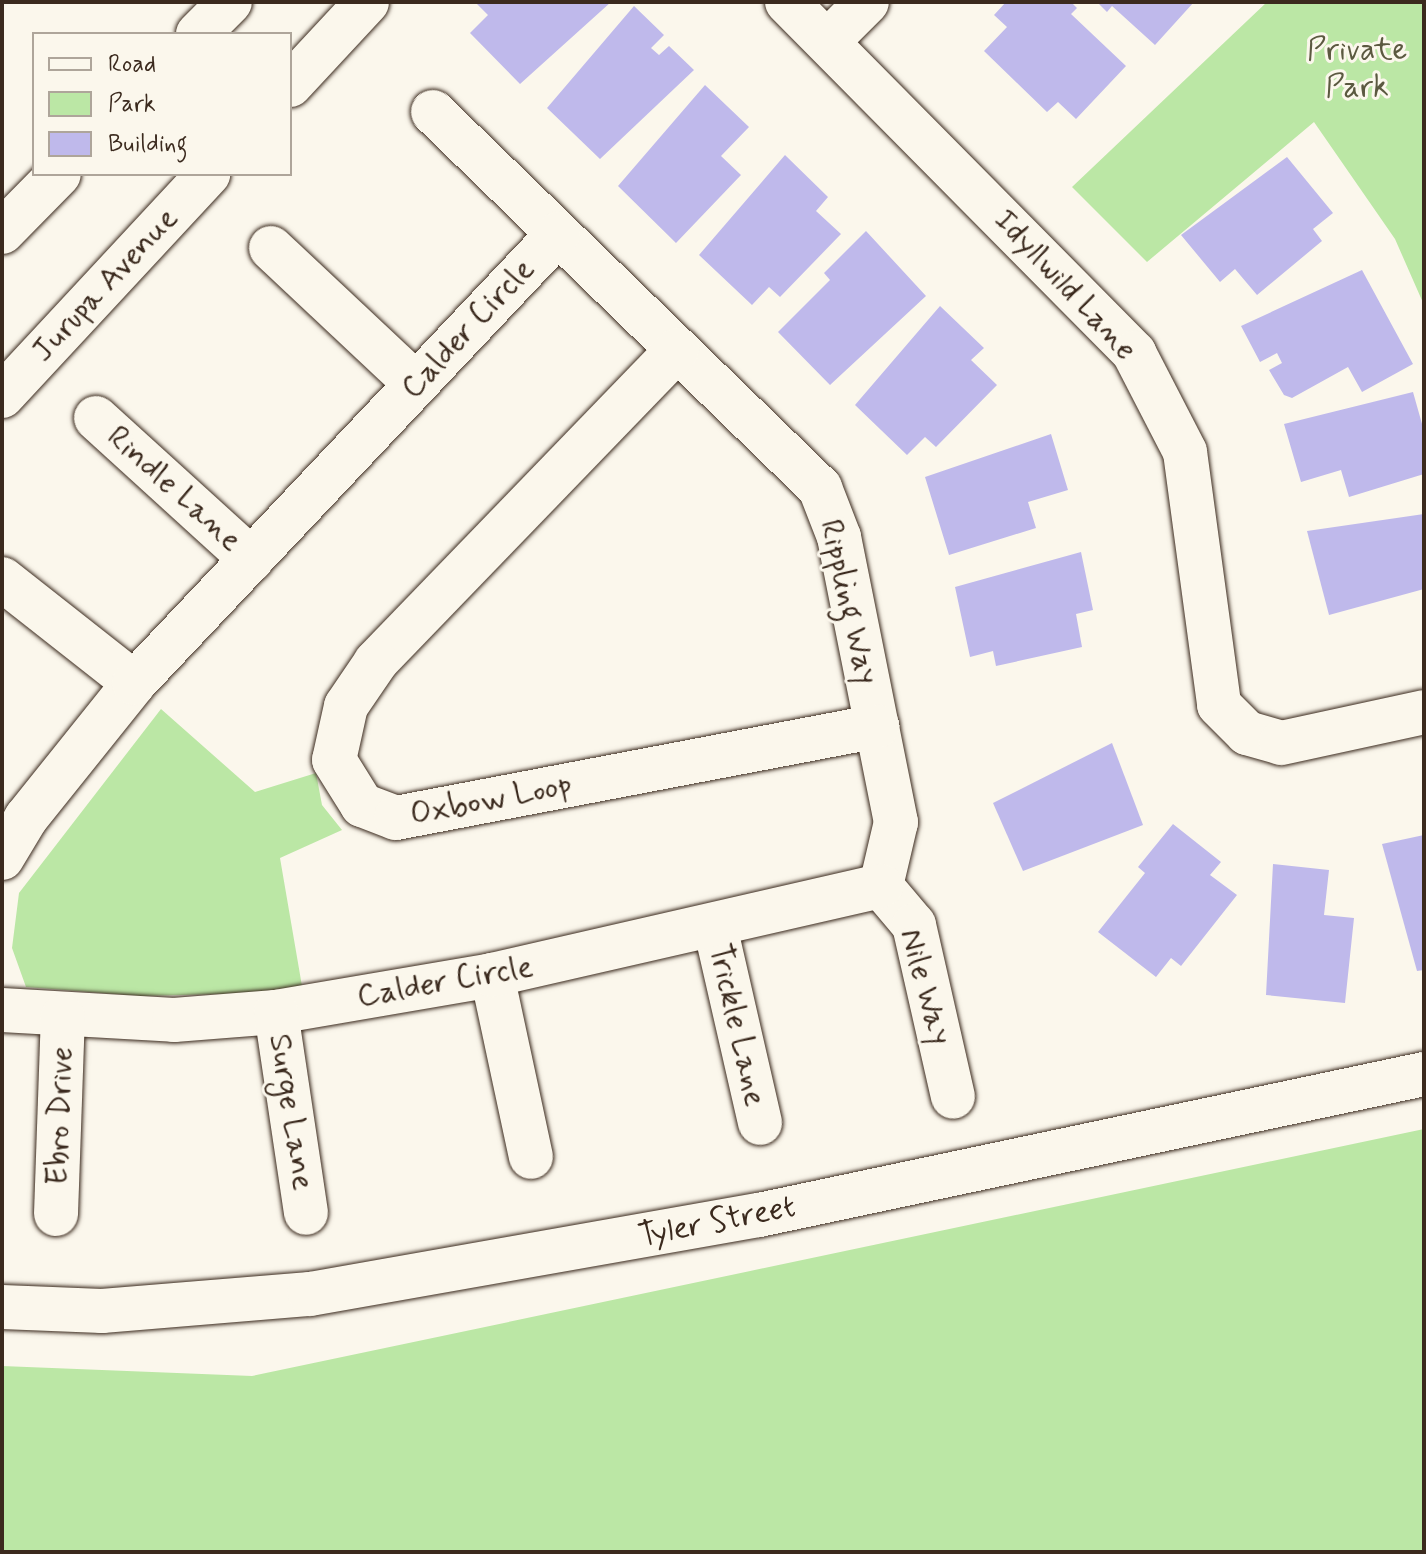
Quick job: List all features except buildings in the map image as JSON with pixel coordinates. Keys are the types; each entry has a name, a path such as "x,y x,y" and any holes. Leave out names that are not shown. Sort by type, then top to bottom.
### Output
{"street":[{"path":"200,32 230,2"},
{"path":"292,83 367,2"},
{"name":"Idyllwild Lane","path":"787,2 1134,353 1185,452 1219,705 1247,733 1281,743 1424,712"},
{"path":"828,41 867,2"},
{"name":"Rippling Way","path":"433,112 820,488 839,537 896,822 881,886"},
{"path":"2,232 57,176"},
{"name":"Jurupa Avenue","path":"2,396 206,176"},
{"name":"Calder Circle","path":"2,858 14,810 558,234"},
{"path":"271,248 416,384"},
{"name":"Oxbow Loop","path":"677,350 376,662 346,706 334,760 362,805 396,818 877,726"},
{"name":"Rindle Lane","path":"96,418 251,559"},
{"path":"2,579 134,683"},
{"name":"Calder Circle","path":"2,1010 63,1017 174,1020 276,1012 492,975 881,886"},
{"name":"Nile Way","path":"881,886 914,925 953,1097"},
{"name":"Trickle Lane","path":"715,926 760,1123"},
{"path":"492,975 531,1157"},
{"name":"Surge Lane","path":"276,1012 306,1213"},
{"name":"Ebro Drive","path":"56,1214 63,1017"},
{"name":"Tyler Street","path":"2,1307 212,1306 340,1289 759,1215 1424,1074"}],"green space":[{"name":"Private Park","path":"1267,2 1424,2 1424,305 1395,239 1314,122 1147,262 1072,187"},
{"path":"161,709 255,792 316,773 322,805 342,830 280,858 303,992 140,996 26,987 12,948 19,893"},
{"path":"1424,1129 1424,1552 2,1552 2,1366 252,1376"}]}
